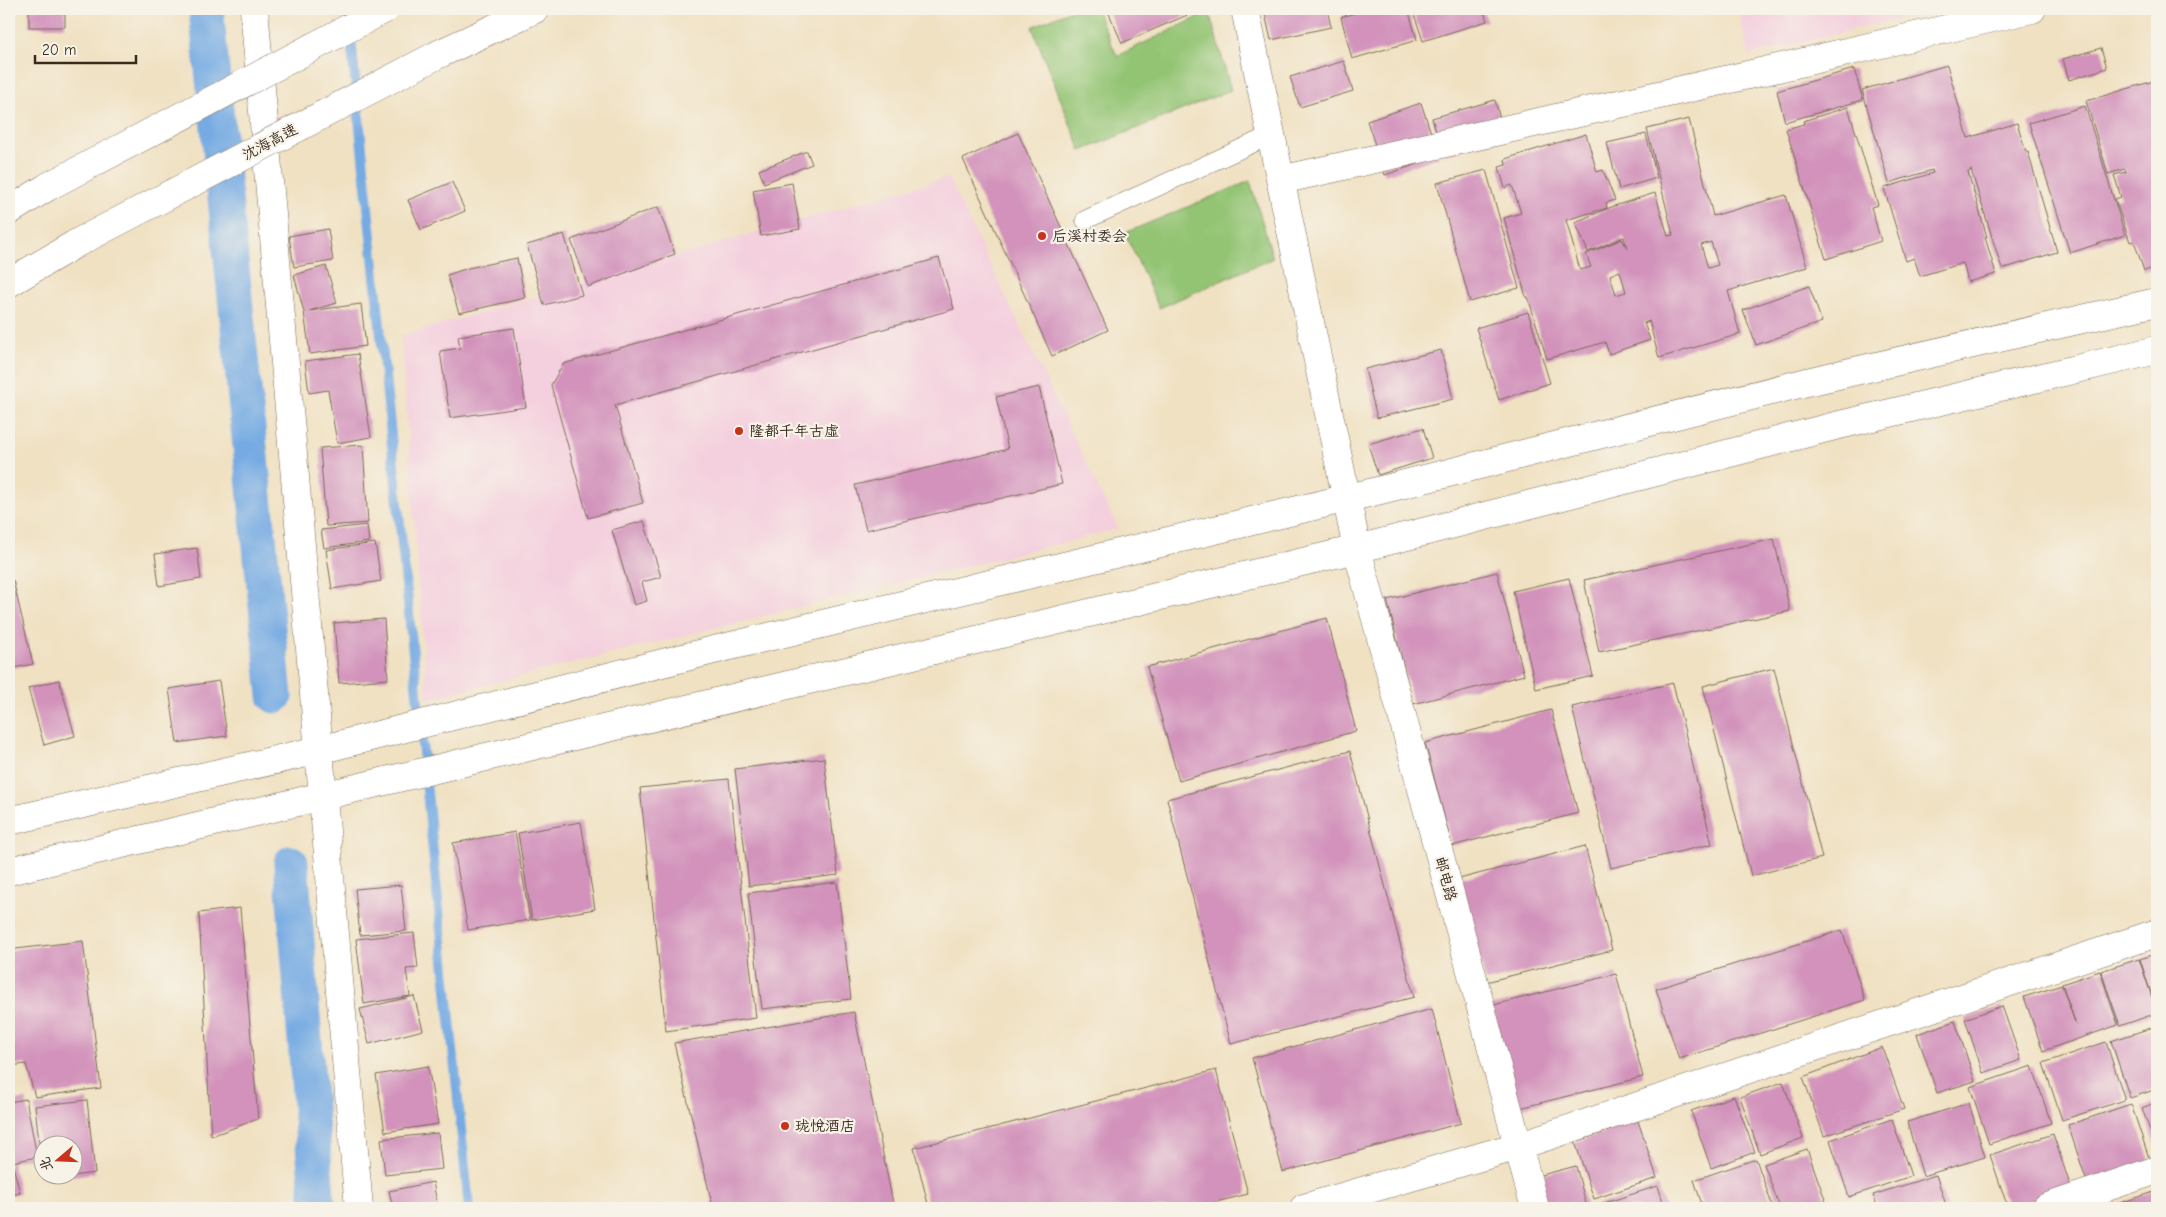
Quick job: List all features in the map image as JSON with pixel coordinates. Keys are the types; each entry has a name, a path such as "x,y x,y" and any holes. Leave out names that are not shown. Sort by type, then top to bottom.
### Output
{"main road":[{"path":"254,9 359,1208"},
{"path":"9,211 49,186 385,9"},
{"name":"沈海高速","path":"9,284 77,243 439,54 535,9"},
{"name":"邮电路","path":"1245,9 1357,549 1535,1208"},
{"path":"1281,180 2032,9"},
{"path":"9,821 319,750 728,647 1347,499 1807,382 2157,302"},
{"path":"9,871 1357,549 1835,426 2157,350"},
{"path":"1304,1208 1518,1146 2157,933"},
{"path":"2045,1208 2157,1170"}],"lane":[{"path":"1085,220 1271,135"}],"shaded area":[{"path":"1738,9 1937,9 1749,55"},
{"name":"隆都千年古虚","path":"948,177 1118,529 427,699 401,336"}],"green space":[{"path":"1074,9 1096,9 1117,56 1209,12 1231,90 1081,151 1032,27"},
{"path":"1250,181 1273,258 1159,308 1125,233"}],"building":[{"path":"29,9 65,9 65,27 29,27"},
{"path":"1107,9 1199,9 1199,10 1122,43"},
{"path":"1264,9 1327,9 1331,27 1271,40"},
{"path":"1369,9 1408,9 1417,40 1352,59 1341,17"},
{"path":"1419,9 1483,9 1487,21 1423,41 1413,11"},
{"path":"2101,48 2107,68 2069,80 2063,59"},
{"path":"1344,61 1353,91 1300,107 1290,77"},
{"path":"1947,65 1968,138 2017,123 2026,152 2028,152 2057,252 2002,269 1971,170 1968,172 1996,274 1968,282 1963,263 1920,276 1914,258 1906,261 1884,188 1933,173 1932,170 1889,183 1862,90"},
{"path":"1854,69 1863,100 1785,122 1777,91"},
{"path":"2157,80 2157,267 2144,271 2134,241 2130,242 2115,199 2121,197 2114,175 2126,172 2125,169 2108,174 2086,101"},
{"path":"1495,100 1505,138 1443,155 1432,118"},
{"path":"1421,103 1439,157 1385,175 1367,121"},
{"path":"2085,106 2125,235 2070,253 2029,123"},
{"path":"1848,107 1878,205 1871,207 1881,241 1826,259 1786,129 1804,124 1803,121"},
{"path":"1689,119 1713,216 1786,195 1807,267 1728,291 1740,334 1659,358 1649,321 1644,323 1650,340 1609,354 1605,342 1547,359 1528,297 1526,297 1504,218 1521,213 1512,185 1505,188 1499,167 1506,165 1505,159 1586,134 1597,172 1603,170 1615,200 1606,203 1607,208 1566,220 1580,270 1591,267 1586,254 1622,239 1627,248 1624,237 1588,252 1575,222 1614,206 1655,193 1668,236 1673,235 1647,129","holes":["1711,242 1718,265 1708,268 1701,245","1620,271 1626,292 1616,295 1610,275"]},
{"path":"1018,133 1108,330 1052,356 963,159"},
{"path":"1646,134 1657,178 1619,189 1607,143"},
{"path":"807,151 812,164 764,183 759,170"},
{"path":"1486,170 1519,288 1470,302 1437,183"},
{"path":"452,182 465,211 421,230 408,200"},
{"path":"792,183 800,229 761,236 753,190"},
{"path":"658,207 675,254 588,287 571,240"},
{"path":"328,229 333,261 294,267 289,236"},
{"path":"564,234 582,295 544,305 527,245"},
{"path":"517,258 525,298 459,313 447,275 468,268"},
{"path":"939,258 954,309 615,405 643,503 588,518 551,385 563,364"},
{"path":"326,266 337,303 309,311 361,304 366,346 310,354 304,312 294,275"},
{"path":"1809,286 1822,322 1756,345 1743,310"},
{"path":"1528,312 1550,383 1499,400 1476,328"},
{"path":"514,328 526,407 450,418 440,351 460,348 458,336"},
{"path":"1441,350 1453,399 1377,418 1365,369"},
{"path":"358,354 371,437 337,443 328,390 309,393 305,361"},
{"path":"1039,387 1062,484 866,530 855,485 1008,449 996,397"},
{"path":"1423,428 1432,458 1378,475 1368,444"},
{"path":"363,445 368,523 326,526 320,448"},
{"path":"644,521 661,577 642,582 647,601 634,605 612,530"},
{"path":"367,525 369,542 324,548 321,530"},
{"path":"1774,539 1790,611 1599,652 1584,580"},
{"path":"375,543 381,581 332,589 326,550"},
{"path":"197,548 201,579 159,586 155,554"},
{"path":"1497,572 1524,675 1413,704 1387,600"},
{"path":"1569,578 1593,676 1536,689 1513,591"},
{"path":"13,580 33,664 9,669 9,581"},
{"path":"1327,618 1356,731 1179,781 1147,667"},
{"path":"384,619 388,679 339,683 334,623"},
{"path":"1774,668 1822,858 1751,876 1703,686"},
{"path":"59,680 75,736 44,745 28,688"},
{"path":"219,681 227,736 177,743 169,689"},
{"path":"1673,683 1712,844 1611,868 1572,707"},
{"path":"1551,710 1578,813 1452,846 1425,743"},
{"path":"1350,751 1414,997 1231,1044 1167,799"},
{"path":"824,758 838,875 749,886 735,769"},
{"path":"729,779 756,1018 666,1031 640,788"},
{"path":"581,822 595,909 532,920 518,833"},
{"path":"515,832 530,920 468,930 453,843"},
{"path":"1585,846 1612,950 1486,982 1459,879"},
{"path":"837,882 851,999 762,1009 748,893"},
{"path":"401,885 406,931 360,935 355,889"},
{"path":"240,908 258,1119 211,1136 199,913"},
{"path":"1842,930 1865,1000 1679,1059 1656,989"},
{"path":"414,933 418,968 406,969 410,996 364,1004 356,939"},
{"path":"83,941 101,1088 35,1097 26,1064 9,1066 9,952 16,949"},
{"path":"2157,953 2157,1013 2120,1026 2101,971 2139,959 2153,1000 2140,959"},
{"path":"2100,971 2118,1025 2043,1051 2024,997 2062,985 2076,1025 2062,984"},
{"path":"1616,974 1643,1077 1516,1109 1490,1006"},
{"path":"414,996 423,1030 369,1044 360,1009"},
{"path":"2002,1006 2021,1060 1983,1073 1965,1019"},
{"path":"1432,1009 1461,1123 1283,1172 1252,1058"},
{"name":"珑悦酒店","path":"854,1012 894,1208 713,1208 674,1043"},
{"path":"1955,1021 1975,1081 1937,1093 1917,1034"},
{"path":"2157,1026 2157,1089 2130,1098 2111,1041"},
{"path":"2106,1042 2125,1100 2062,1120 2043,1063"},
{"path":"1882,1047 1904,1109 1824,1136 1803,1077"},
{"path":"428,1066 438,1124 385,1132 376,1075"},
{"path":"2032,1066 2051,1123 1989,1144 1970,1087"},
{"path":"1216,1070 1248,1194 1192,1208 929,1208 914,1148"},
{"path":"1783,1082 1803,1138 1760,1154 1740,1097"},
{"path":"1734,1096 1755,1152 1711,1168 1691,1111"},
{"path":"26,1099 33,1134 32,1158 12,1162 20,1193 9,1196 9,1102"},
{"path":"87,1100 95,1173 82,1175 82,1134 38,1134 35,1106"},
{"path":"2157,1102 2157,1150 2142,1108"},
{"path":"1969,1103 1985,1157 1923,1176 1907,1122"},
{"path":"2131,1104 2150,1161 2087,1182 2068,1125"},
{"path":"1892,1119 1911,1176 1849,1197 1830,1140"},
{"path":"1638,1121 1657,1178 1594,1199 1575,1142"},
{"path":"438,1133 442,1169 385,1175 381,1139"},
{"path":"2053,1134 2072,1191 2020,1208 2008,1208 1990,1155"},
{"path":"1807,1149 1827,1205 1817,1208 1780,1208 1764,1164"},
{"path":"1756,1159 1773,1208 1703,1208 1694,1180"},
{"path":"1576,1166 1587,1208 1543,1208 1534,1177"},
{"path":"1936,1175 1947,1208 1878,1208 1873,1195"},
{"path":"433,1182 438,1208 393,1208 389,1191"},
{"path":"1658,1186 1665,1208 1596,1208 1595,1206"},
{"path":"2154,1192 2157,1208 2105,1208"}],"waterway":[{"path":"206,9 275,696"},
{"path":"348,9 469,1208"},
{"path":"291,863 318,1208"}],"place":[{"name":"后溪村委会","path":"1042,236"},
{"name":"隆都千年古虚","path":"739,431"},
{"name":"珑悦酒店","path":"785,1126"}]}
